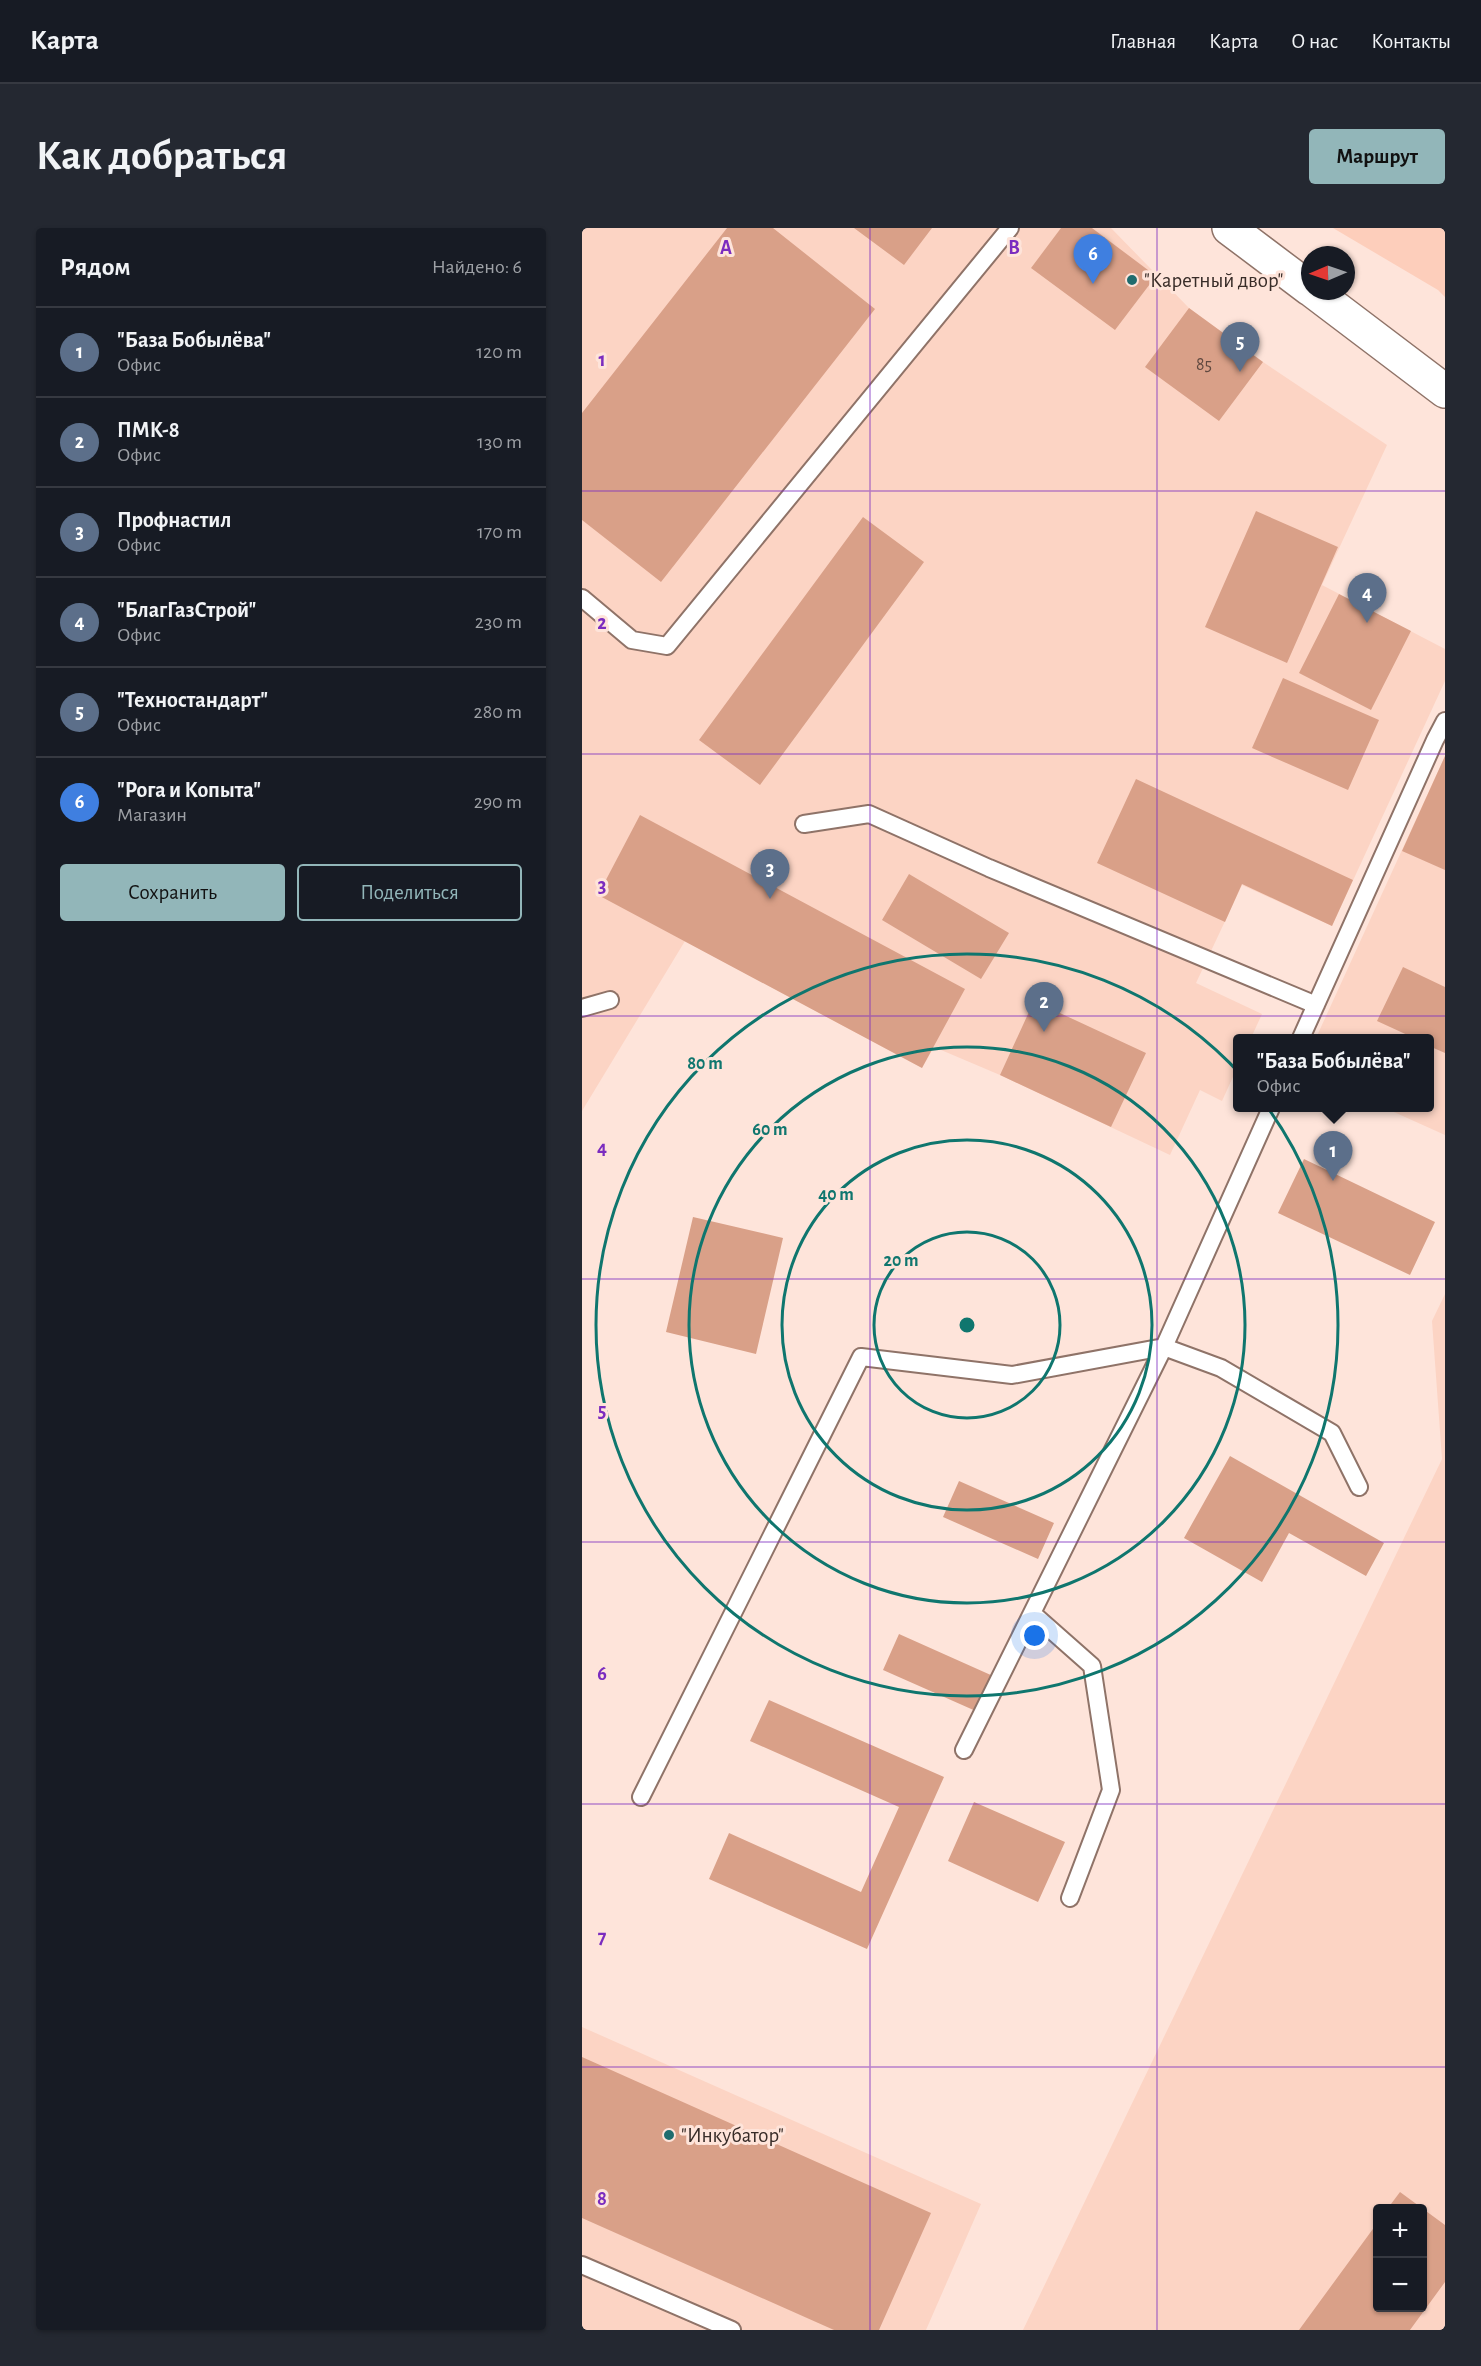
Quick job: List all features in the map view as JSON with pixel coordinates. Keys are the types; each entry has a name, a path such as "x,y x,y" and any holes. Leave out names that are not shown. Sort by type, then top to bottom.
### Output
{"main road":[{"path":"1230,228 1301,282"},
{"path":"1324,300 1445,391"}],"lane":[{"path":"582,598 632,640 667,646 1010,228"},
{"path":"1303,1034 1445,721"},
{"path":"804,824 869,814 989,868 1316,1005"},
{"path":"582,1008 610,1000"},
{"path":"964,1750 1164,1347 1269,1112"},
{"path":"640,1797 861,1357 1012,1375 1164,1347 1221,1368 1332,1433 1359,1487"},
{"path":"1032,1613 1092,1666 1112,1791 1070,1898"},
{"path":"582,2265 732,2330"}],"shaded area":[{"path":"582,228 1111,228 1189,308 1263,362 1387,445 1322,585 1445,649 1445,681 1332,926 1242,885 1196,983 1262,1014 1253,1034 1233,1034 1233,1077 1222,1101 1200,1090 1170,1155 1000,1075 934,1047 922,1068 685,941 582,1111"},
{"path":"1333,228 1445,228 1445,297 1438,290"},
{"path":"1445,756 1445,1135 1394,1112 1434,1112 1434,1034 1318,1034"},
{"path":"1445,1294 1445,2330 1023,2330 1442,1459 1432,1321"},
{"name":"\"Инкубатор\"","path":"582,2027 981,2204 926,2330 582,2330"}],"building":[{"path":"727,228 773,228 875,309 661,582 582,520 582,413"},
{"path":"854,228 932,228 904,265"},
{"path":"1061,228 1092,228 1156,276 1115,330 1031,268"},
{"path":"1189,308 1263,362 1219,421 1145,367"},
{"path":"1256,511 1338,547 1287,663 1205,627"},
{"path":"863,517 924,562 760,785 699,740"},
{"path":"1339,594 1411,631 1371,710 1299,673"},
{"path":"1283,678 1379,720 1348,790 1252,748"},
{"path":"1445,756 1445,870 1402,851"},
{"path":"1136,779 1353,880 1332,926 1242,884 1225,922 1097,863"},
{"path":"640,815 965,989 922,1068 598,895"},
{"path":"909,874 1009,933 981,979 882,920"},
{"path":"1403,967 1445,987 1445,1053 1434,1048 1434,1034 1405,1034 1377,1021"},
{"path":"1034,1001 1146,1053 1111,1127 1000,1075"},
{"path":"1304,1159 1435,1222 1410,1275 1278,1213"},
{"path":"693,1217 783,1238 756,1354 666,1332"},
{"path":"1230,1456 1384,1543 1366,1576 1289,1533 1262,1582 1184,1538"},
{"path":"959,1481 1054,1523 1038,1559 943,1517"},
{"path":"899,1634 993,1676 978,1712 883,1670"},
{"path":"769,1700 944,1777 867,1949 709,1879 729,1833 861,1892 899,1807 750,1741"},
{"path":"974,1802 1065,1842 1038,1902 948,1861"},
{"name":"\"Инкубатор\"","path":"582,2057 931,2213 879,2330 834,2330 582,2218"},
{"path":"1400,2192 1416,2204 1391,2204"},
{"path":"1427,2212 1445,2225 1445,2282 1427,2307"},
{"path":"1373,2229 1373,2312 1423,2312 1410,2330 1299,2330"}],"place":[{"name":"\"Каретный двор\"","path":"1132,280"},
{"name":"\"Рога и Копыта\"","path":"1093,284"},
{"name":"\"Техностандарт\"","path":"1240,372"},
{"name":"\"БлагГазСтрой\"","path":"1367,623"},
{"name":"Профнастил","path":"770,899"},
{"name":"ПМК-8","path":"1044,1032"},
{"name":"\"База Бобылёва\"","path":"1333,1181"},
{"name":"\"Инкубатор\"","path":"669,2135"}]}
